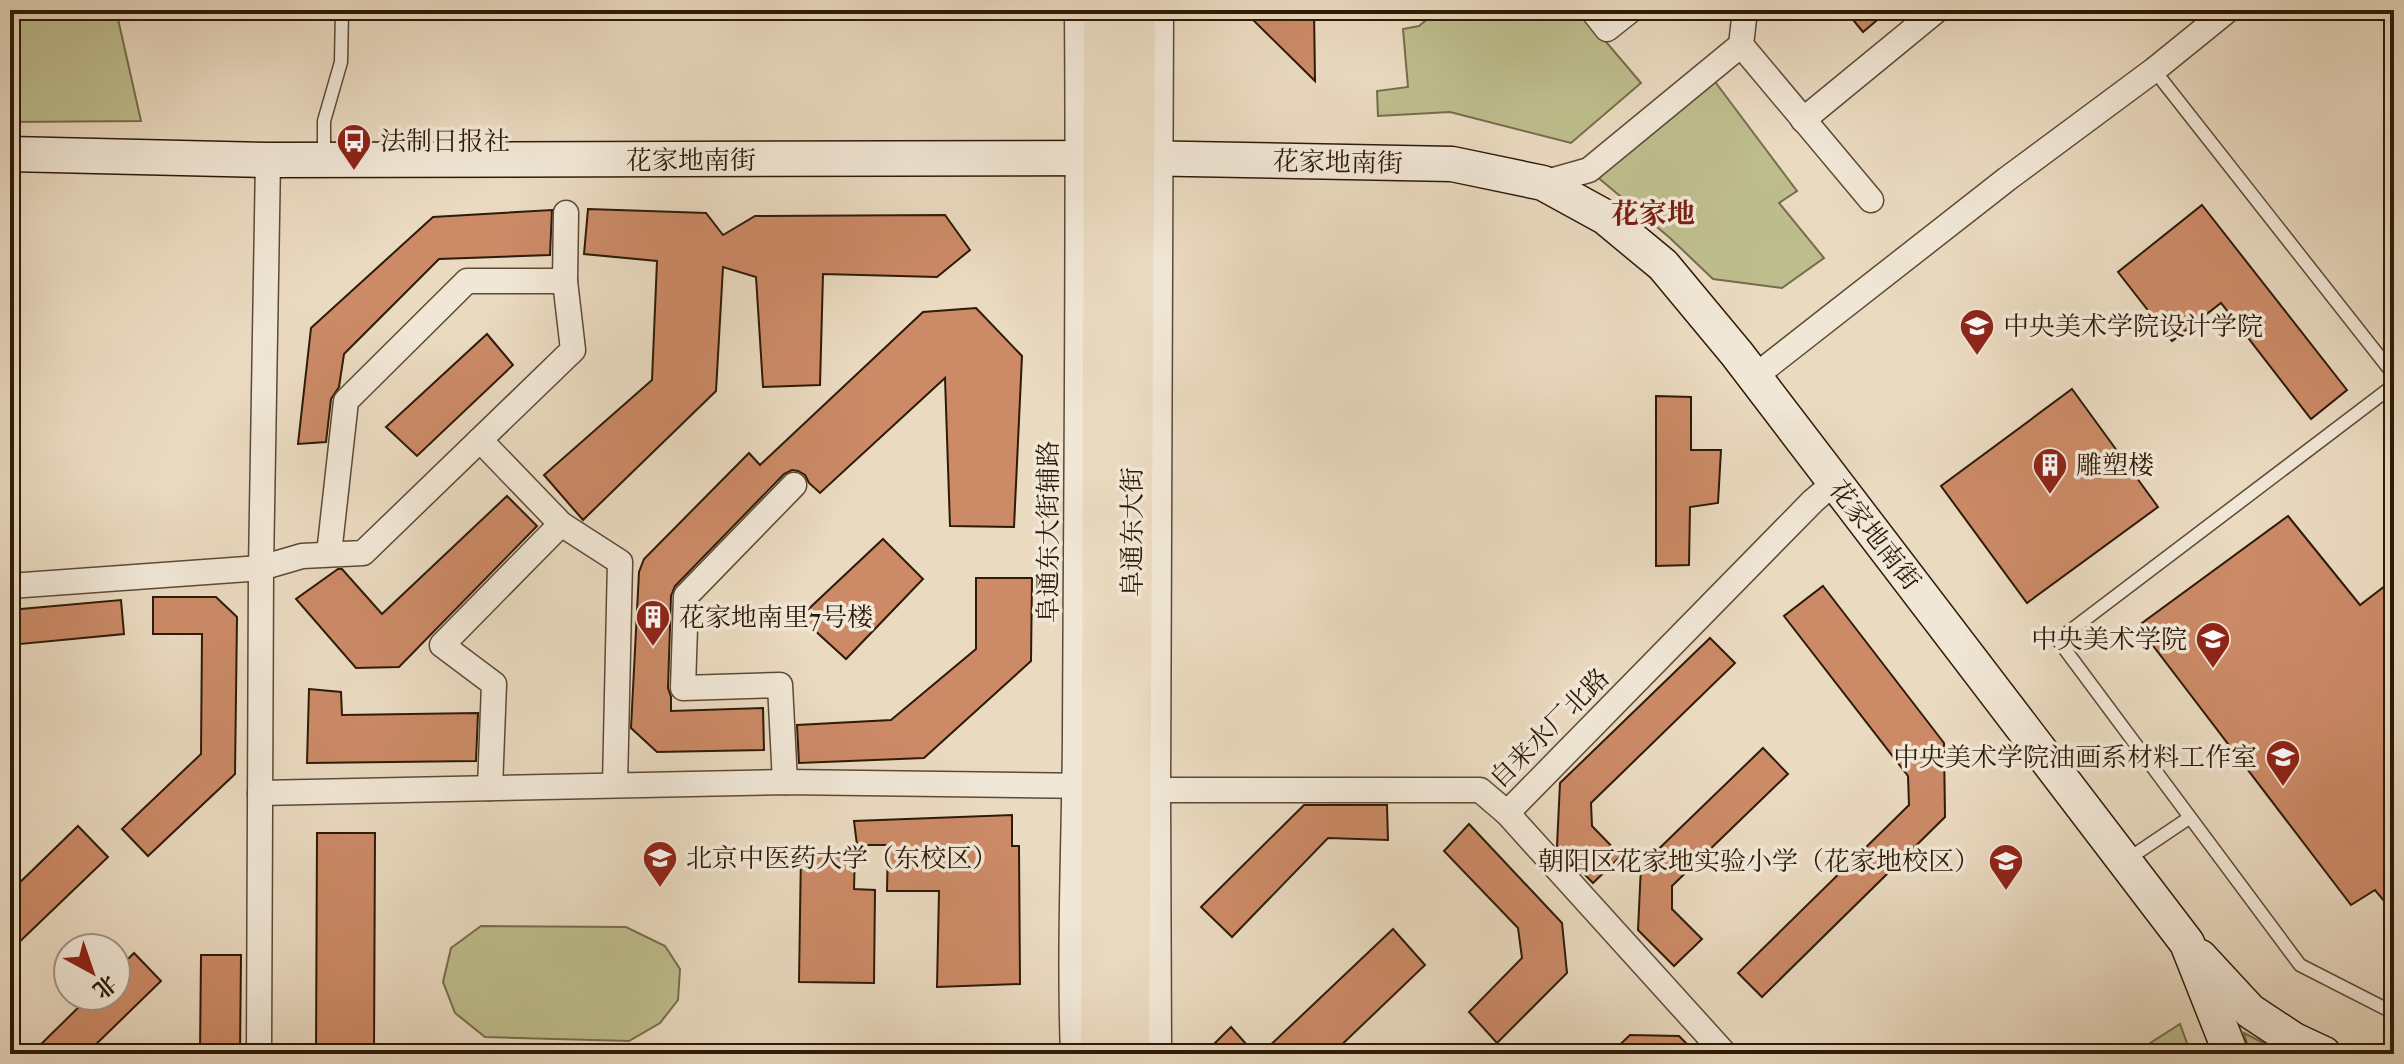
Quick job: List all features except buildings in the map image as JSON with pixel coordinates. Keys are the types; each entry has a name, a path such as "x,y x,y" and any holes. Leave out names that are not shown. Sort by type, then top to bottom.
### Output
{"main road":[{"name":"阜通东大街","path":"1103,10 1119,159"},
{"name":"阜通东大街","path":"1100,1054 1116,788 1119,159 1136,10"},
{"name":"阜通东大街","path":"1116,788 1130,1054"}],"street":[{"name":"阜通东大街辅路","path":"1077,10 1119,159"},
{"name":"阜通东大街辅路","path":"1159,1054 1116,788 1119,159 1161,10"},
{"path":"1592,10 1607,29 1631,10"},
{"path":"1543,183 1589,170 1741,45 1745,10"},
{"path":"1803,120 1937,10"},
{"path":"1754,377 2228,10"},
{"path":"1741,45 1871,200"},
{"name":"花家地南街","path":"10,154 324,161 1119,159 1452,164 1543,183 1605,217 1663,265 1754,377 2187,943 2231,1054"},
{"path":"259,1054 261,568 268,160"},
{"path":"10,586 261,568 302,556 363,553 573,350 565,281 566,213"},
{"path":"329,554 346,401 467,281 565,281"},
{"path":"480,440 561,524 620,562 615,785"},
{"name":"自来水厂北路","path":"260,793 785,782 1480,790 1507,813 1834,483"},
{"path":"785,782 780,685 683,688 686,596 794,485"},
{"path":"490,788 494,684 442,645 561,524"},
{"name":"阜通东大街辅路","path":"1073,1054 1070,981 1116,788"},
{"path":"1507,813 1725,1054"},
{"path":"2187,943 2250,1011 2294,1040 2324,1054"}],"lane":[{"path":"324,161 324,121 341,62 342,10"},
{"path":"2154,70 2394,375"},
{"path":"2394,385 2058,640 2300,965 2394,1013"},
{"path":"2125,861 2189,818"}],"shaded area":[{"path":"10,10 116,10 141,121 10,122"},
{"path":"1438,10 1579,10 1641,83 1571,143 1450,112 1378,116 1377,91 1408,87 1403,29 1419,26"},
{"path":"1707,71 1797,191 1779,203 1824,258 1782,288 1713,279 1670,238 1589,170"},
{"path":"481,926 626,927 665,946 680,969 678,1000 660,1023 629,1041 485,1037 455,1013 443,982 451,948"},
{"path":"2180,1024 2191,1054 2133,1054"},
{"path":"2244,1033 2285,1054 2250,1054"}],"place":[{"name":"法制日报社","path":"354,172"},
{"name":"中央美术学院设计学院","path":"1977,357"},
{"name":"雕塑楼","path":"2050,496"},
{"name":"花家地南里7号楼","path":"653,648"},
{"name":"中央美术学院","path":"2213,670"},
{"name":"中央美术学院油画系材料工作室","path":"2283,788"},
{"name":"北京中医药大学（东校区）","path":"660,889"},
{"name":"朝阳区花家地实验小学（花家地校区）","path":"2006,892"}],"district":[{"name":"花家地","path":"1653,213"}]}
